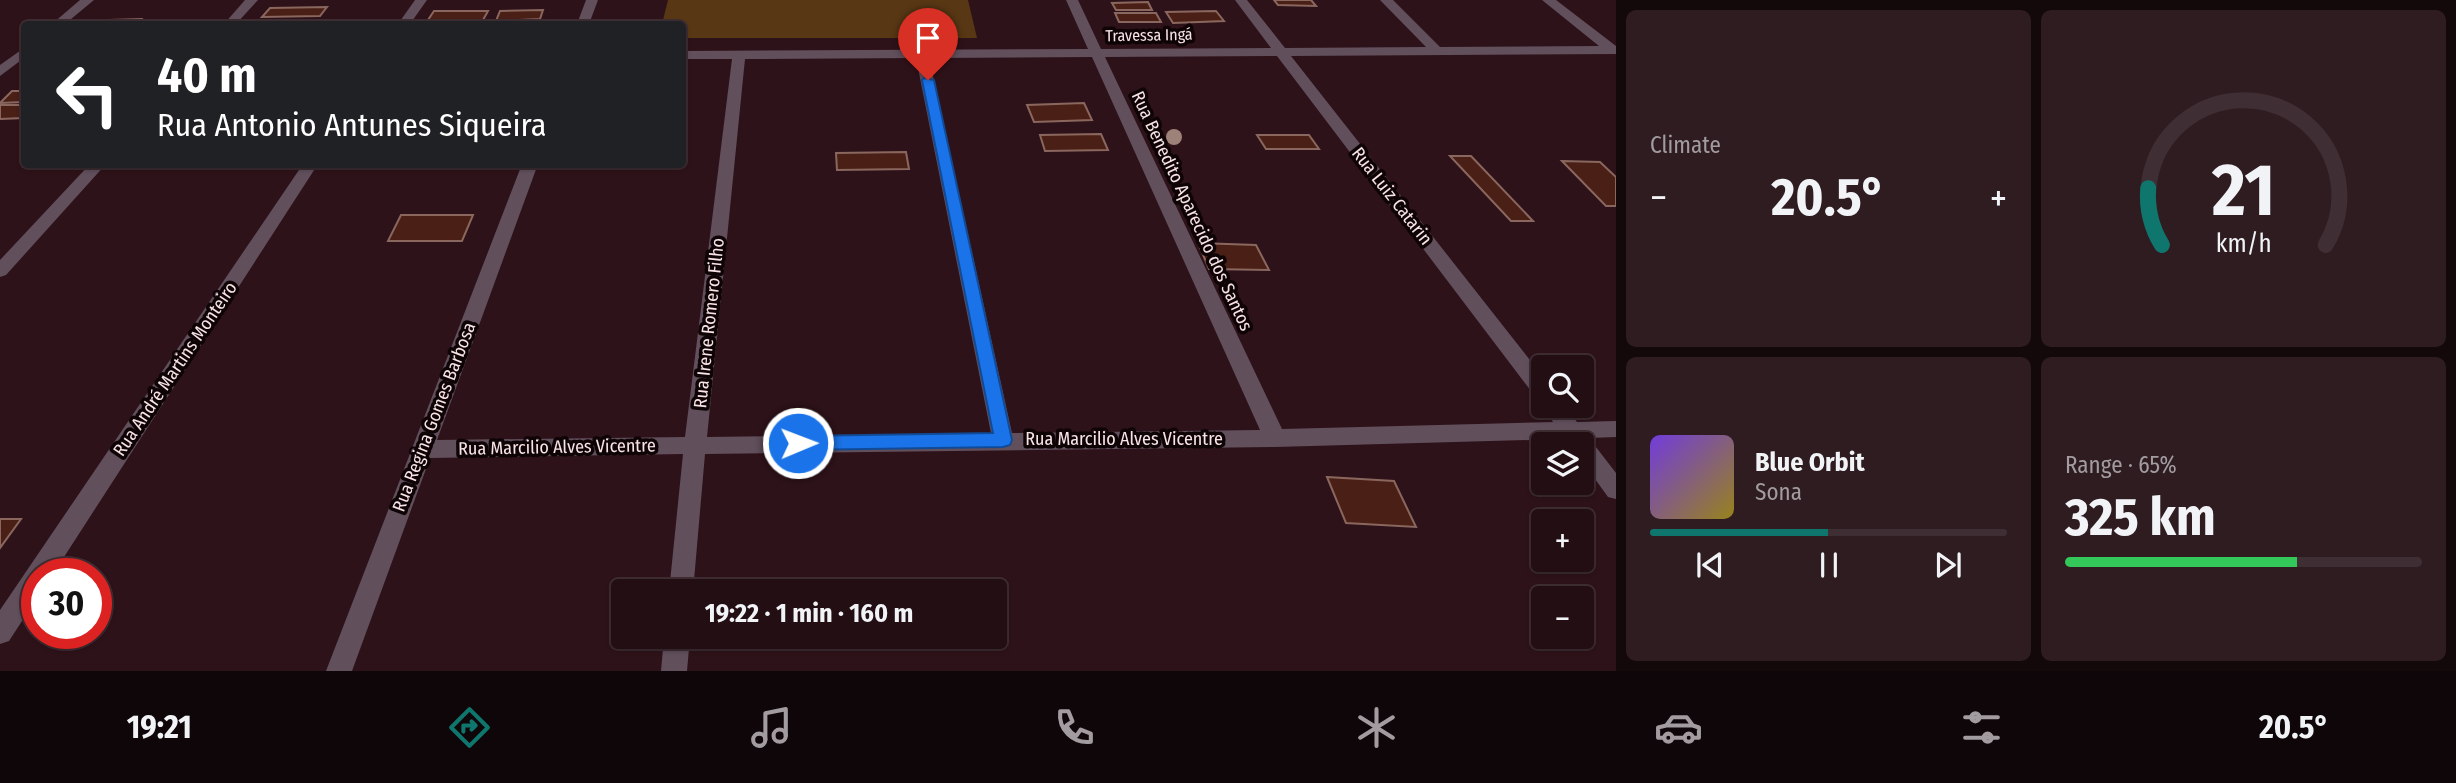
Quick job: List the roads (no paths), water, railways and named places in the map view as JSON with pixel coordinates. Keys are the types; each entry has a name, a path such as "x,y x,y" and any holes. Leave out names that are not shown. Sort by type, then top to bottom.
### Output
{"street":[{"path":"62,21 88,0"},
{"path":"233,21 253,0"},
{"path":"406,21 421,0"},
{"path":"584,21 592,0"},
{"name":"Rua Benedito Aparecido dos Santos","path":"1072,0 1275,438"},
{"name":"Rua Luiz Catarin","path":"1241,0 1531,376"},
{"path":"1386,0 1436,50"},
{"path":"1548,0 1614,50"},
{"name":"Travessa Ingá","path":"686,55 1614,50"},
{"name":"Rua Irene Romero Filho","path":"682,579 739,55"},
{"path":"922,55 1003,440"},
{"path":"0,72 21,57"},
{"path":"0,271 95,168"},
{"name":"Rua André Martins Monteiro","path":"49,558 308,168"},
{"name":"Rua Regina Gomes Barbosa","path":"339,671 528,168"},
{"path":"1562,418 1616,490"},
{"name":"Rua Marcilio Alves Vicentre","path":"421,450 1275,438 1616,429"},
{"name":"Rua André Martins Monteiro","path":"0,632 21,600"},
{"path":"674,671 676,649"}]}
